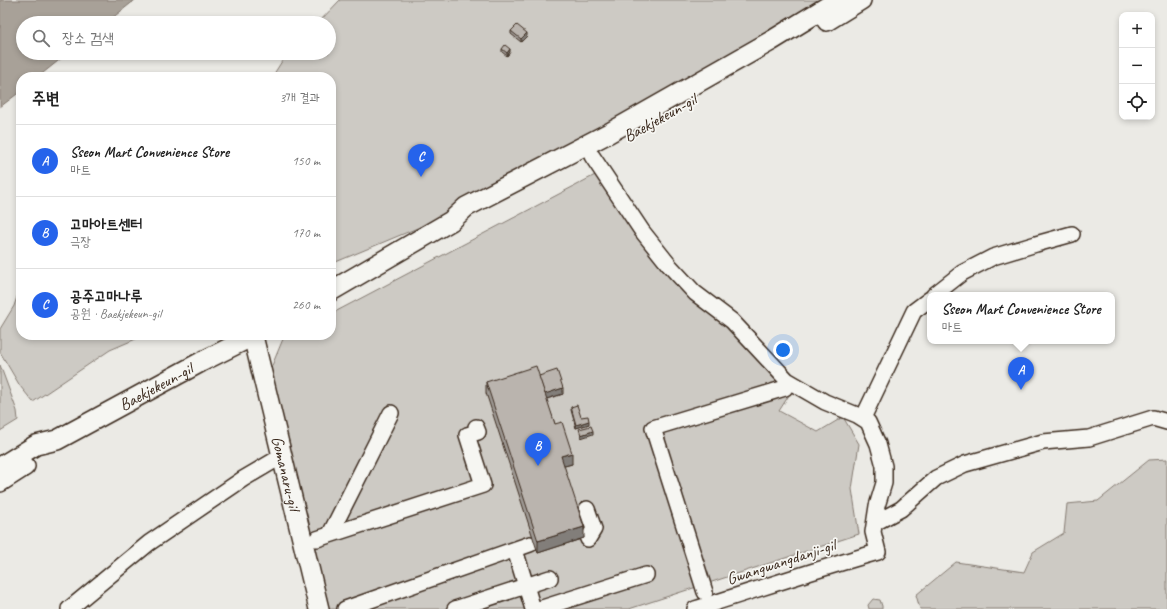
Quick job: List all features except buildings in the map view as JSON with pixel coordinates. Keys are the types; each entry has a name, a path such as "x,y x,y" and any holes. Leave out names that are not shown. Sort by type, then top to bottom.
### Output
{"main road":[{"name":"Baekjekeun-gil","path":"336,288 451,221 466,208 609,133 771,41 838,0"},
{"name":"Baekjekeun-gil","path":"451,221 471,218 592,156 777,51 861,0"},
{"name":"Baekjekeun-gil","path":"0,467 36,445 57,440 201,362 246,340"},
{"name":"Gomanaru-gil","path":"255,340 319,609"},
{"name":"Baekjekeun-gil","path":"0,482 47,452 57,440"}],"street":[{"path":"592,156 642,231 695,293 732,321 787,380 825,402 857,415 868,422 878,444 884,466 884,483 877,506 875,523"},
{"path":"938,292 962,273 992,257 1072,234"},
{"path":"863,418 914,311 927,300"},
{"path":"705,592 653,428 784,388"},
{"path":"392,413 324,537 483,484 467,435 478,432 476,427"},
{"path":"875,523 901,509 936,478 965,464 1043,442 1090,438 1153,418 1167,422"},
{"path":"69,609 149,543 243,479 282,456"},
{"path":"587,509 594,529 588,539"},
{"name":"Gwangwangdanji-gil","path":"695,609 878,552 873,532 875,523"},
{"path":"345,609 530,544"},
{"path":"515,550 533,609"},
{"path":"539,609 646,575"},
{"path":"455,609 550,578"}],"shaded area":[{"path":"0,0 135,0 115,16 16,16 16,60 59,60 44,72 16,72 16,95 0,107"},
{"path":"340,0 822,0 594,131 427,224 336,262 336,72 275,72 283,60 336,60 336,16 325,16"},
{"path":"597,174 690,292 793,389 779,411 818,432 843,417 859,444 852,489 859,534 629,609 329,609 311,540 271,368 283,340 336,340 336,311"},
{"path":"16,300 16,340 133,340 110,350 33,402 20,386 0,352 0,329"},
{"path":"0,365 17,411 18,420 0,431"},
{"path":"1167,459 1167,609 920,609 916,595 956,562 1024,572 1033,552 1064,533 1067,504 1098,501 1149,460"},
{"path":"873,599 880,600 882,609 869,609 868,605"}],"place":[{"name":"공주고마나루","path":"421,177"},
{"name":"Sseon Mart Convenience Store","path":"1021,390"},
{"name":"고마아트센터","path":"538,466"}]}
